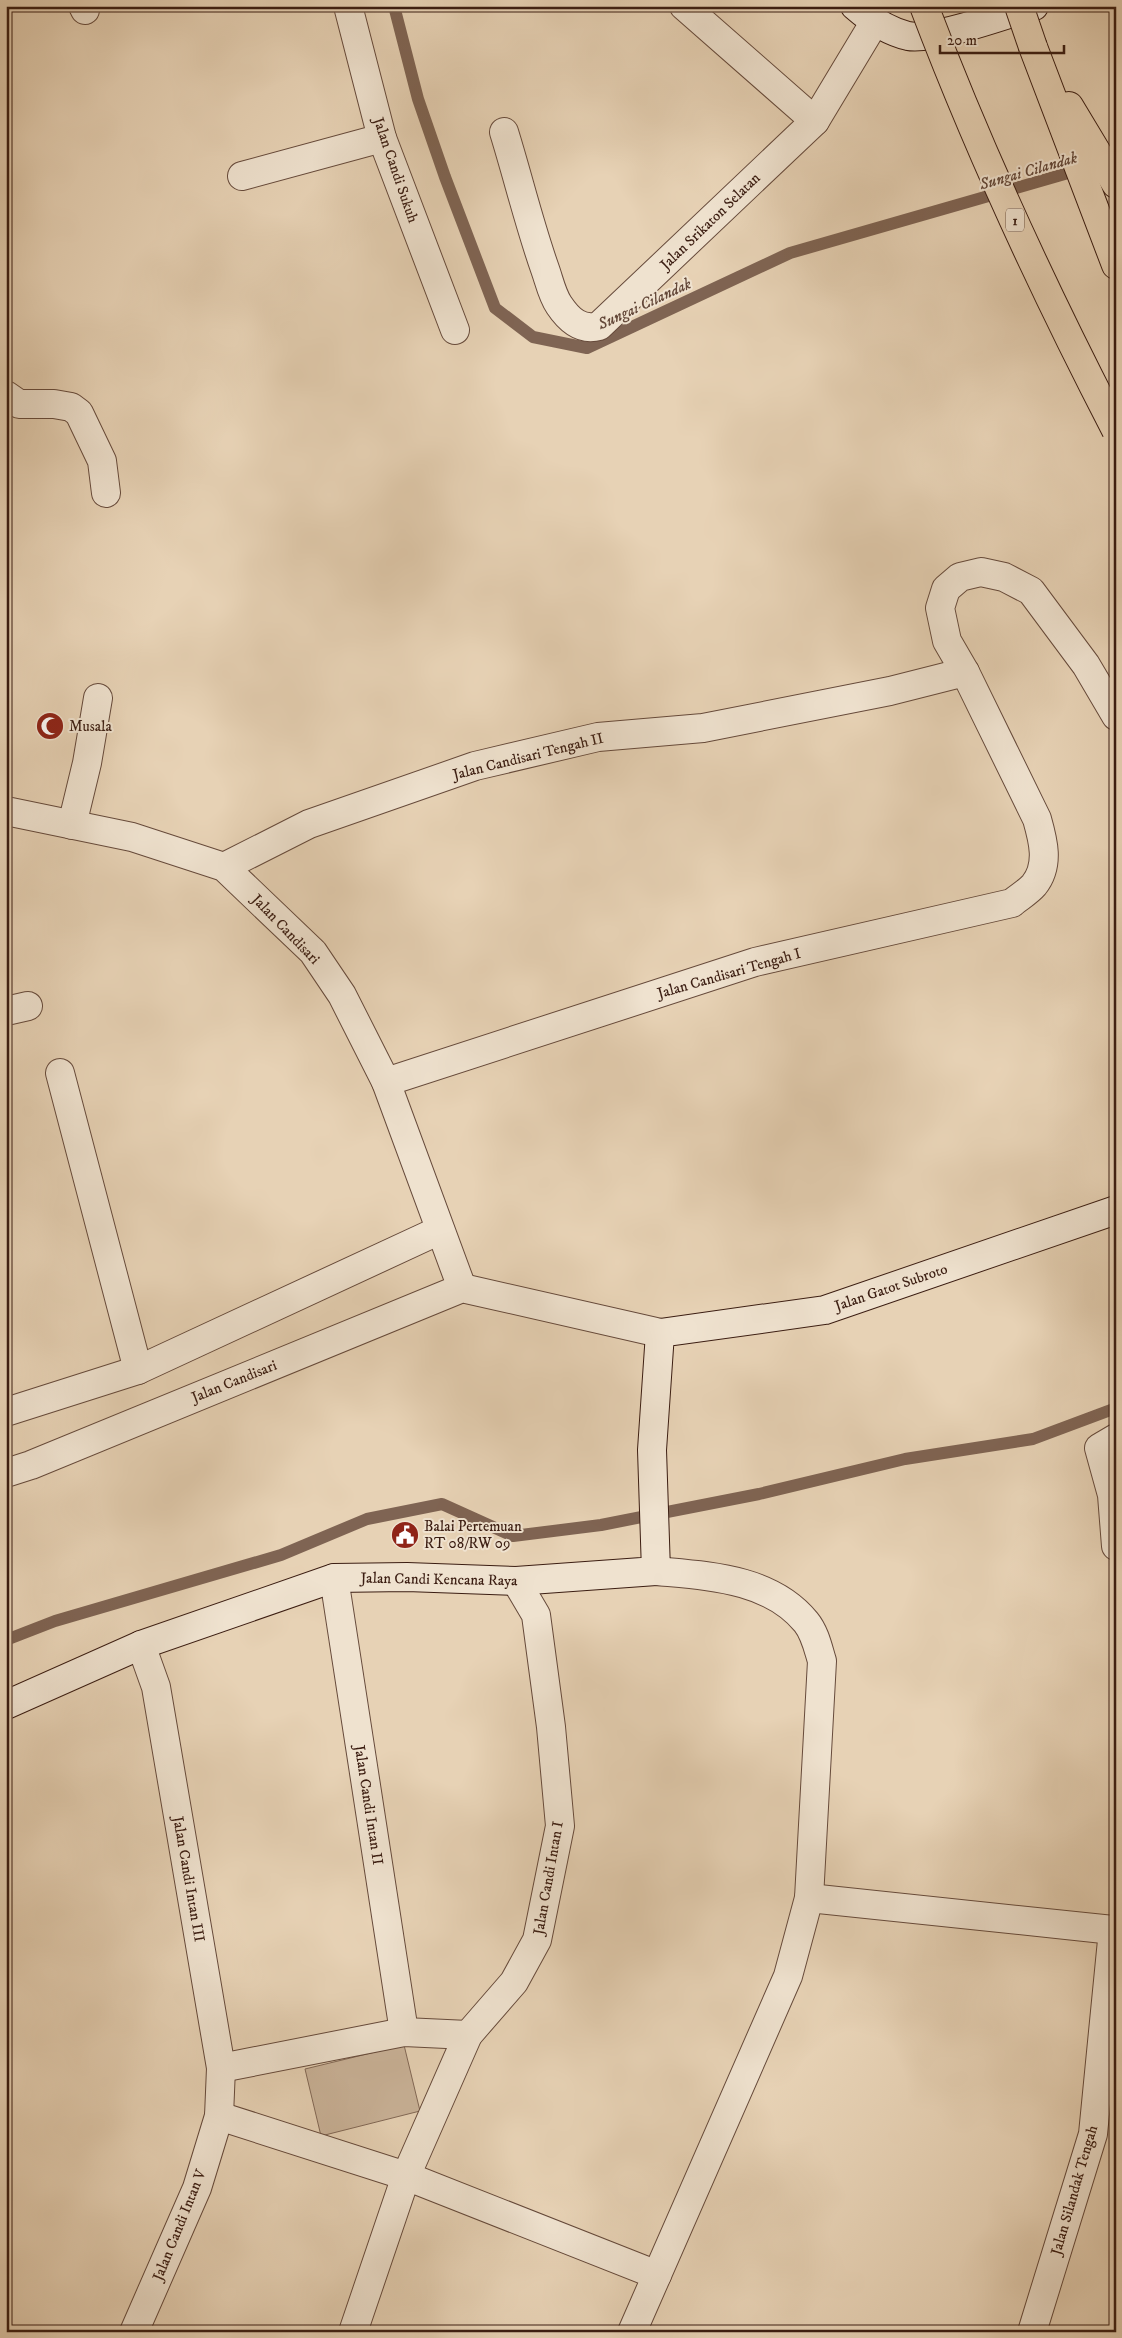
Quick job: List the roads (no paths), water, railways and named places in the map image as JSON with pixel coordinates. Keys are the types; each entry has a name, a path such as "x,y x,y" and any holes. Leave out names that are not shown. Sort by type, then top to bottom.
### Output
{"highway":[{"name":"1","path":"924,6 958,95 1080,362 1116,430"},
{"path":"1018,6 1116,266"},
{"path":"1033,47 1116,184"}],"street":[{"name":"Jalan Candi Sukuh","path":"348,6 382,138 455,330"},
{"path":"684,6 815,121"},
{"name":"Jalan Srikaton Selatan","path":"504,132 535,239 557,303 578,326 589,329 599,326 815,121 865,15 909,36 945,32 1034,6"},
{"path":"242,176 382,138"},
{"path":"6,395 19,404 54,404 71,407 79,413 102,461 106,494"},
{"name":"Jalan Candisari Tengah I","path":"386,1082 755,962 1012,903 1034,884 1043,864 1044,845 1038,819 965,672 946,641 940,608 946,589 960,577 981,572 1004,577 1031,591 1086,665 1116,716"},
{"name":"Jalan Candisari Tengah II","path":"224,867 309,824 475,766 598,737 703,728 890,691 965,672"},
{"path":"72,825 87,763 98,698"},
{"name":"Jalan Candisari","path":"6,811 132,838 224,867 312,952 342,996 386,1082 462,1288 31,1465 6,1473"},
{"path":"60,1073 138,1370"},
{"name":"Jalan Gatot Subroto","path":"660,1333 824,1310 1116,1210"},
{"path":"6,1412 138,1370 440,1230"},
{"path":"462,1288 660,1333 652,1450 657,1536 656,1571"},
{"path":"1116,1438 1099,1448 1112,1495 1116,1546"},
{"name":"Jalan Candi Kencana Raya","path":"6,1705 141,1645 334,1578 406,1577 516,1581 656,1571 718,1576 761,1589 787,1606 806,1622 816,1640 822,1661 809,1898 788,1976 632,2332"},
{"name":"Jalan Candi Intan II","path":"334,1578 404,2032"},
{"name":"Jalan Candi Intan I","path":"353,2332 406,2176 468,2035 514,1982 537,1940 560,1826 551,1727 536,1616 516,1581"},
{"name":"Jalan Candi Intan III","path":"141,1645 156,1687 221,2068 219,2116"},
{"path":"809,1898 1114,1929"},
{"name":"Jalan Silandak Tengah","path":"1032,2332 1093,2134 1114,1929"},
{"path":"221,2068 404,2032 468,2035"},
{"path":"219,2116 406,2176 657,2275"},
{"name":"Jalan Candi Intan V","path":"134,2332 197,2188 219,2116"}],"waterway":[{"name":"Sungai Cilandak","path":"394,6 418,99 445,177 495,308 533,337 587,348 790,253 1082,169"},
{"path":"6,1640 55,1621 281,1555 367,1519 442,1504 513,1536 601,1525 759,1494 905,1459 1033,1439 1116,1408"}],"place":[{"name":"Musala","path":"50,726"},
{"name":"Balai Pertemuan RT 08/RW 09","path":"405,1535"}]}
